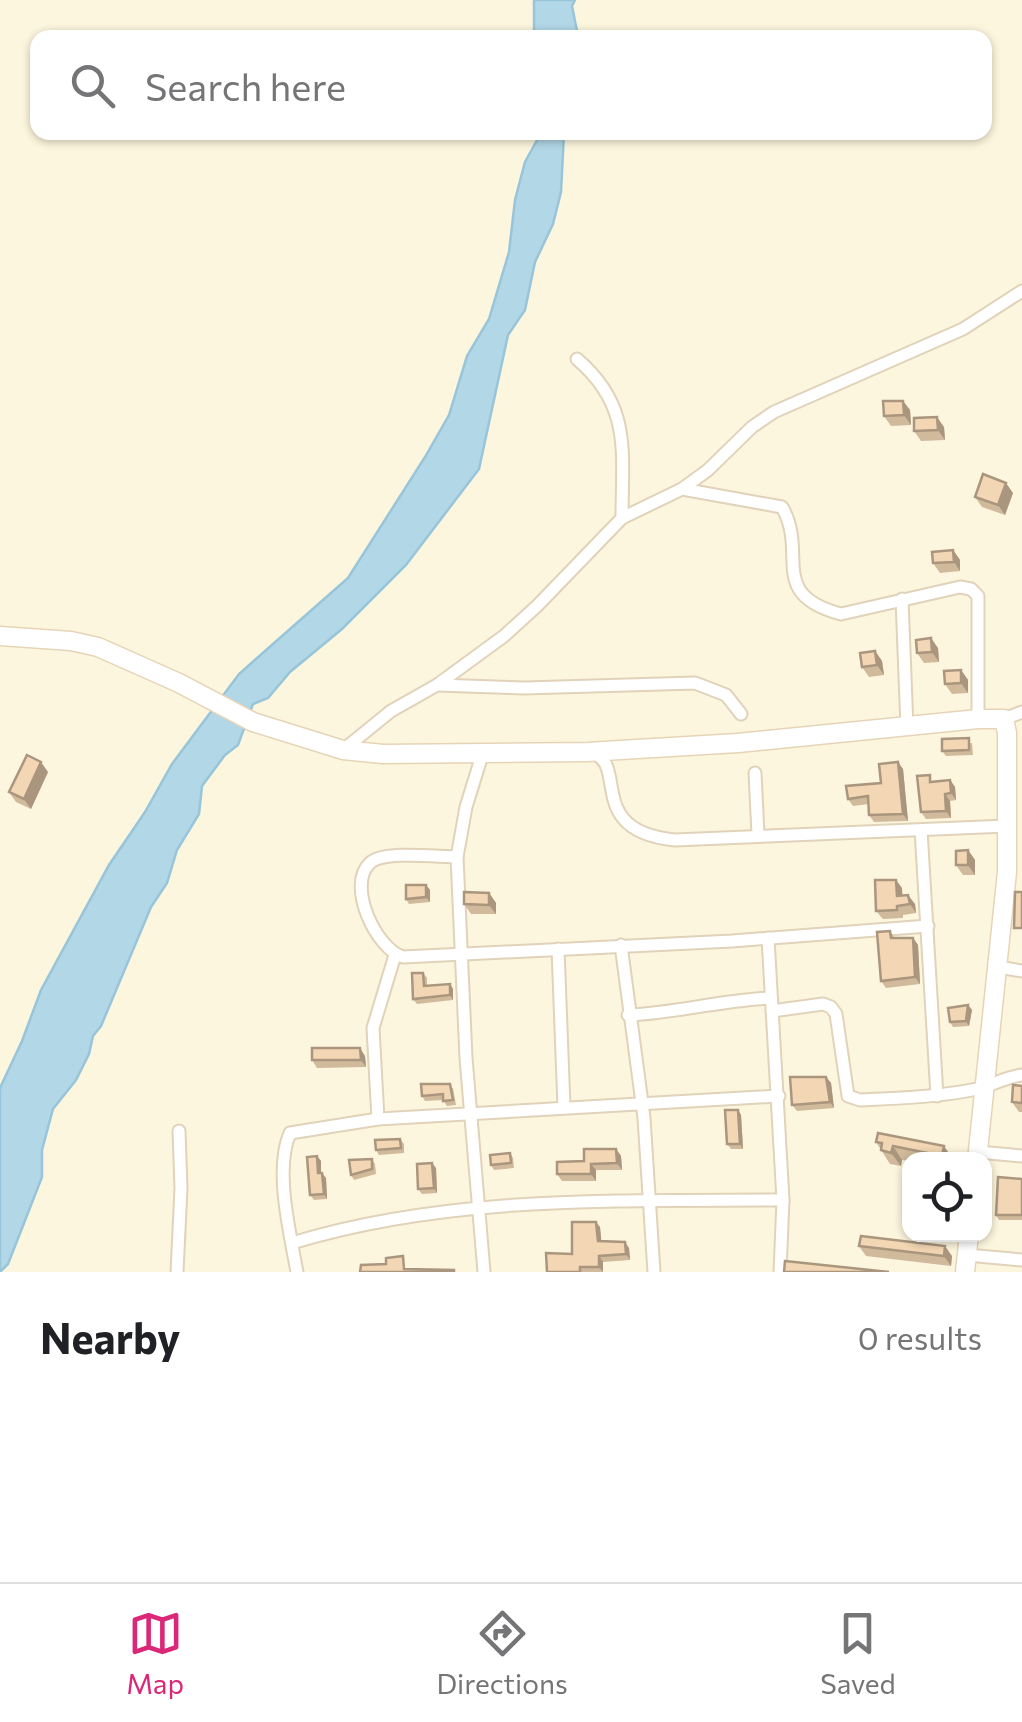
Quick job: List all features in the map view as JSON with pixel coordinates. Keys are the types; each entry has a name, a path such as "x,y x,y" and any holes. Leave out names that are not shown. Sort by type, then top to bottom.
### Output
{"street":[{"path":"343,750 391,710 437,685 504,636 622,518 682,489 774,412 962,329 1022,291"},
{"path":"577,360 604,386 617,413 622,450 622,518"},
{"path":"682,489 782,507 790,520 794,576 809,602 841,614 960,587 971,589 978,596 978,719"},
{"path":"902,599 906,728"},
{"path":"0,636 98,647 253,722 343,750 424,755 587,752 1013,716 1008,732 1014,792 1008,826 1015,876 998,967 978,1152"},
{"path":"437,685 525,688 695,683 726,695 741,714"},
{"path":"483,752 456,857 466,1058 484,1272"},
{"path":"587,752 600,756 608,765 610,791 621,820 637,832 675,840 1008,826"},
{"path":"754,773 758,834"},
{"path":"921,830 937,1096"},
{"path":"456,857 387,856 370,863 365,871 362,898 369,922 395,955 403,958 928,926"},
{"path":"768,938 783,1200 780,1272"},
{"path":"621,945 641,1102 654,1272"},
{"path":"558,949 564,1107"},
{"path":"378,1119 374,1028 395,955"},
{"path":"998,967 1022,971"},
{"path":"628,1014 668,1013 732,1000 772,1005 823,1004 836,1014 848,1096 860,1100 937,1096 1022,1075"},
{"path":"297,1272 284,1148 290,1132 378,1119 779,1096"},
{"path":"177,1272 179,1131"},
{"path":"992,1156 1022,1156"},
{"path":"292,1243 372,1221 479,1209 650,1200 783,1200"},
{"path":"966,1263 1022,1260"}],"water":[{"path":"534,0 575,0 572,6 577,30 534,30"},
{"path":"537,140 564,140 561,192 553,224 535,262 525,310 508,335 479,469 406,565 342,629 290,672 268,698 253,704 238,745 225,755 202,786 199,814 177,850 167,883 151,907 101,1026 93,1036 89,1054 76,1080 53,1109 42,1150 42,1177 8,1264 0,1272 0,1088 41,990 109,865 172,764 239,674 348,578 425,457 449,415 467,356 489,319 509,252 515,200 525,162"}],"building":[{"path":"883,401 903,401 904,415 884,416"},
{"path":"937,417 938,430 914,431 914,418"},
{"path":"983,474 1006,483 998,505 975,497"},
{"path":"953,550 954,562 933,563 932,552"},
{"path":"931,638 932,652 917,653 916,640"},
{"path":"875,651 877,665 862,667 860,653"},
{"path":"961,670 961,683 945,684 944,671"},
{"path":"969,738 969,750 942,751 942,739"},
{"path":"27,755 41,762 24,799 9,792"},
{"path":"898,762 903,814 869,815 868,796 848,799 846,786 881,783 879,764"},
{"path":"930,775 930,782 950,780 951,793 945,794 946,811 921,812 917,776"},
{"path":"968,850 968,865 956,865 956,851"},
{"path":"875,880 896,880 897,896 908,895 910,904 897,906 897,910 876,911"},
{"path":"406,885 426,885 426,897 406,899"},
{"path":"464,892 489,893 489,905 464,904"},
{"path":"1015,892 1022,892 1022,928 1014,928"},
{"path":"890,931 891,938 913,938 915,977 881,981 877,932"},
{"path":"412,973 423,973 424,986 450,984 450,995 413,999"},
{"path":"968,1005 966,1021 950,1022 948,1008"},
{"path":"312,1048 360,1048 361,1060 312,1060"},
{"path":"790,1077 826,1077 830,1102 792,1105"},
{"path":"421,1084 450,1084 453,1100 443,1101 443,1094 422,1096"},
{"path":"1013,1085 1022,1086 1022,1103 1012,1102"},
{"path":"725,1110 738,1110 740,1144 727,1144"},
{"path":"878,1133 944,1146 943,1152 922,1152 893,1146 891,1153 881,1150 882,1143 876,1142"},
{"path":"400,1139 401,1148 376,1150 375,1140"},
{"path":"584,1149 616,1149 617,1163 591,1164 591,1174 557,1174 557,1162 584,1161"},
{"path":"510,1153 511,1163 491,1165 490,1155"},
{"path":"317,1156 324,1194 310,1195 307,1157"},
{"path":"372,1159 372,1169 351,1175 349,1160"},
{"path":"432,1163 434,1188 418,1189 417,1164"},
{"path":"998,1177 1022,1179 1022,1215 996,1215"},
{"path":"572,1222 596,1222 598,1241 625,1242 626,1254 599,1256 599,1267 580,1267 580,1272 547,1272 546,1253 572,1254"},
{"path":"861,1236 945,1246 944,1256 859,1246"},
{"path":"403,1256 404,1269 454,1272 360,1272 361,1265 386,1264 386,1258"},
{"path":"785,1261 889,1272 784,1272"}]}
